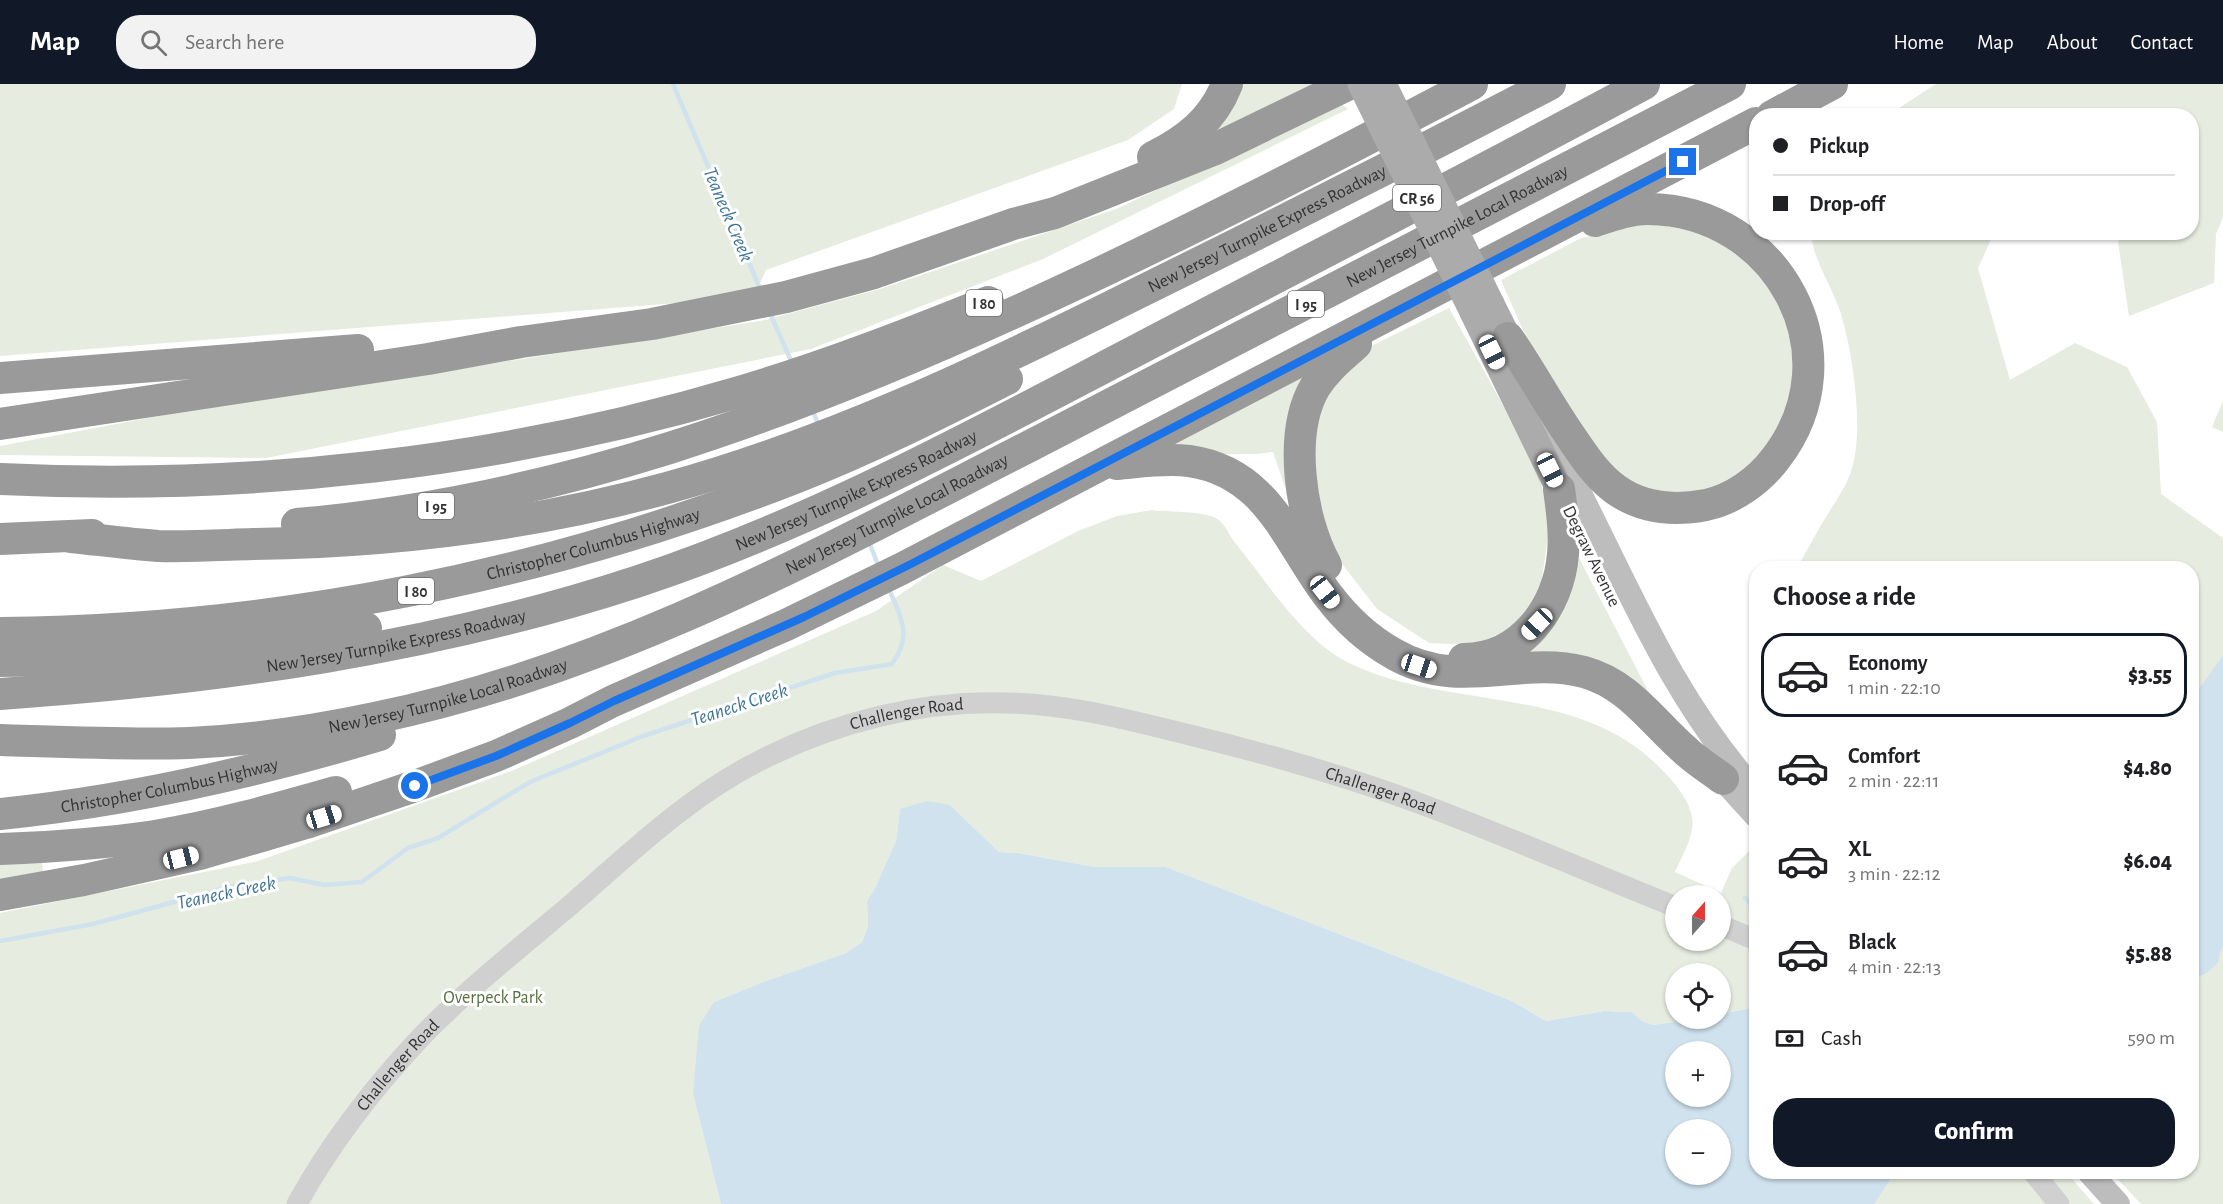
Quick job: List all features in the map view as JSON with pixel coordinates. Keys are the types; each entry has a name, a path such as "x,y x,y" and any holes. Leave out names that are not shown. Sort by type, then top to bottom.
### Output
{"highway":[{"path":"1013,224 1178,145 1212,113 1227,84"},
{"path":"0,424 428,359 521,342 652,324 746,307 786,297 885,270 1013,224 1054,213 1179,165 1245,136 1349,84"},
{"name":"I 95","path":"0,538 71,537 160,530 298,524 389,513 533,487 709,436 783,394 974,331 1156,246 1472,84"},
{"name":"New Jersey Turnpike Express Roadway","path":"71,537 160,546 355,541 457,530 540,517 634,497 704,477 809,456 846,441 981,369 1276,226 1550,84"},
{"name":"New Jersey Turnpike Express Roadway","path":"0,694 171,679 295,663 463,629 610,590 728,548 866,488 965,440 1644,84"},
{"name":"New Jersey Turnpike Local Roadway","path":"0,740 186,743 282,734 408,711 540,674 580,659 705,607 844,541 1327,294 1730,84"},
{"path":"1787,108 1832,84"},
{"path":"0,895 162,863 297,826 487,759 570,723 614,701 724,654 901,569 1749,127"},
{"path":"1508,338 1551,408 1592,468 1616,490 1646,504 1678,508 1695,507 1726,498 1744,489 1759,477 1784,448 1801,412 1806,393 1808,356 1801,319 1795,302 1777,271 1754,248 1728,229 1699,218 1649,209 1613,215 1534,239"},
{"path":"1386,316 1331,366 1321,379 1308,402 1301,436 1302,483 1306,510 1314,538 1334,579 1362,613 1403,643 1422,652 1444,658 1482,658 1516,643 1537,624 1559,579 1564,543 1559,489"},
{"path":"0,378 428,345 521,342"},
{"path":"0,479 102,482 203,480 312,473 402,463 492,449 599,428 700,403 783,394"},
{"name":"Christopher Columbus Highway","path":"0,633 106,630 240,618 311,609 418,590 523,567 695,514 809,456"},
{"path":"1098,467 1147,461 1181,460 1200,463 1225,472 1245,483 1264,500 1279,518 1325,592 1342,614 1386,649 1419,666 1442,672 1475,673 1548,668 1574,670 1595,676 1614,685 1631,698 1687,752 1723,779"},
{"name":"Christopher Columbus Highway","path":"0,661 144,656 271,643 396,623 506,599 610,590"},
{"name":"Christopher Columbus Highway","path":"0,814 111,799 254,770 443,716 540,674"},
{"path":"0,849 118,841 227,821 408,771 491,744 567,714 614,701"}],"main road":[{"name":"Degraw Avenue","path":"1361,84 1482,308 1508,338 1545,420 1659,654 1704,726 1749,783"},
{"name":"Degraw Avenue","path":"1383,84 1559,489 1659,686 1723,779 1749,808"},
{"path":"2095,1179 2118,1204"}],"street":[{"name":"Challenger Road","path":"297,1204 367,1101 422,1037 507,958 670,818 756,762 800,742 841,727 916,708 1004,702 1051,705 1095,712 1252,750 1426,806 1665,903"},
{"path":"1731,929 1749,937"},
{"path":"2039,1179 2059,1204"}],"green space":[{"path":"0,84 1182,84 1174,109 1128,140 766,270 754,297 0,356"},
{"path":"1237,84 1316,84 1204,145"},
{"path":"1936,84 2223,84 2223,217 2216,234 2214,283 2129,316 2118,242 2119,240 2199,240 2199,108 1899,108"},
{"path":"1341,104 1348,109 1043,259 811,349 266,458 0,455 0,446 243,400 459,369 765,320 880,289 1116,209"},
{"path":"1644,221 1710,235 1771,281 1795,342 1791,404 1767,448 1737,481 1673,500 1613,475 1530,346 1501,280 1581,238"},
{"path":"1812,240 1991,240 1978,268 2010,380 2075,343 2127,367 2157,422 2161,494 2223,538 2223,655 2199,688 2199,561 1801,561 1846,483 1852,468 1857,433 1856,391 1845,330 1841,314 1815,254"},
{"path":"1449,308 1533,459 1551,514 1539,600 1509,629 1474,645 1429,643 1377,609 1336,556 1315,489 1316,419 1336,373 1373,345"},
{"path":"1319,366 1303,540 1273,452 1149,455"},
{"path":"2223,401 2223,432 2212,427"},
{"name":"Overpeck Park","path":"1152,510 1211,516 1223,524 1275,595 1304,628 1319,643 1353,665 1392,679 1432,689 1556,712 1595,725 1631,744 1664,772 1685,798 1693,823 1687,845 1675,872 1703,885 1665,885 1665,951 1731,951 1731,885 1725,885 1732,868 1749,851 1749,1008 1731,1012 1731,963 1665,963 1665,1023 1653,1025 1642,1021 1632,1012 1604,1011 1546,1021 1512,1001 1166,867 1095,867 1018,853 999,852 950,805 900,809 896,841 867,901 868,927 862,942 846,953 714,1002 693,1094 721,1204 0,1204 0,913 258,861 514,770 876,611 943,565 981,581 1078,531 1117,516"},
{"path":"1578,556 1657,708 1607,672 1495,665"},
{"path":"41,856 44,880 0,887 0,858"},
{"path":"2223,947 2223,1204 2141,1204 2118,1179 2199,1179 2199,978"},
{"path":"1891,1179 2072,1179 2094,1204 1874,1204"}],"water":[{"path":"2223,655 2223,947 2216,965 2199,977 2199,688"},
{"path":"927,801 950,805 999,852 1018,853 1095,867 1166,867 1512,1001 1546,1021 1604,1011 1632,1012 1642,1021 1653,1025 1665,1023 1665,1029 1731,1029 1731,1012 1749,1008 1749,1179 1891,1179 1874,1204 721,1204 693,1094 699,1026 714,1002 846,953 862,942 868,927 867,901 896,841 900,809"}],"waterway":[{"name":"Teaneck Creek","path":"673,84 761,291"},
{"name":"Teaneck Creek","path":"770,313 792,363"},
{"name":"Teaneck Creek","path":"812,409 819,426"},
{"name":"Teaneck Creek","path":"869,542 879,567"},
{"name":"Teaneck Creek","path":"0,941 93,924 229,887 290,878 324,885 362,882 408,848 438,838 530,782 643,736 835,673 892,664 902,644 903,626 889,589"},
{"path":"1745,898 1749,902"}],"route":[{"path":"415,786 533,740 614,701 821,609 1683,162"}]}
